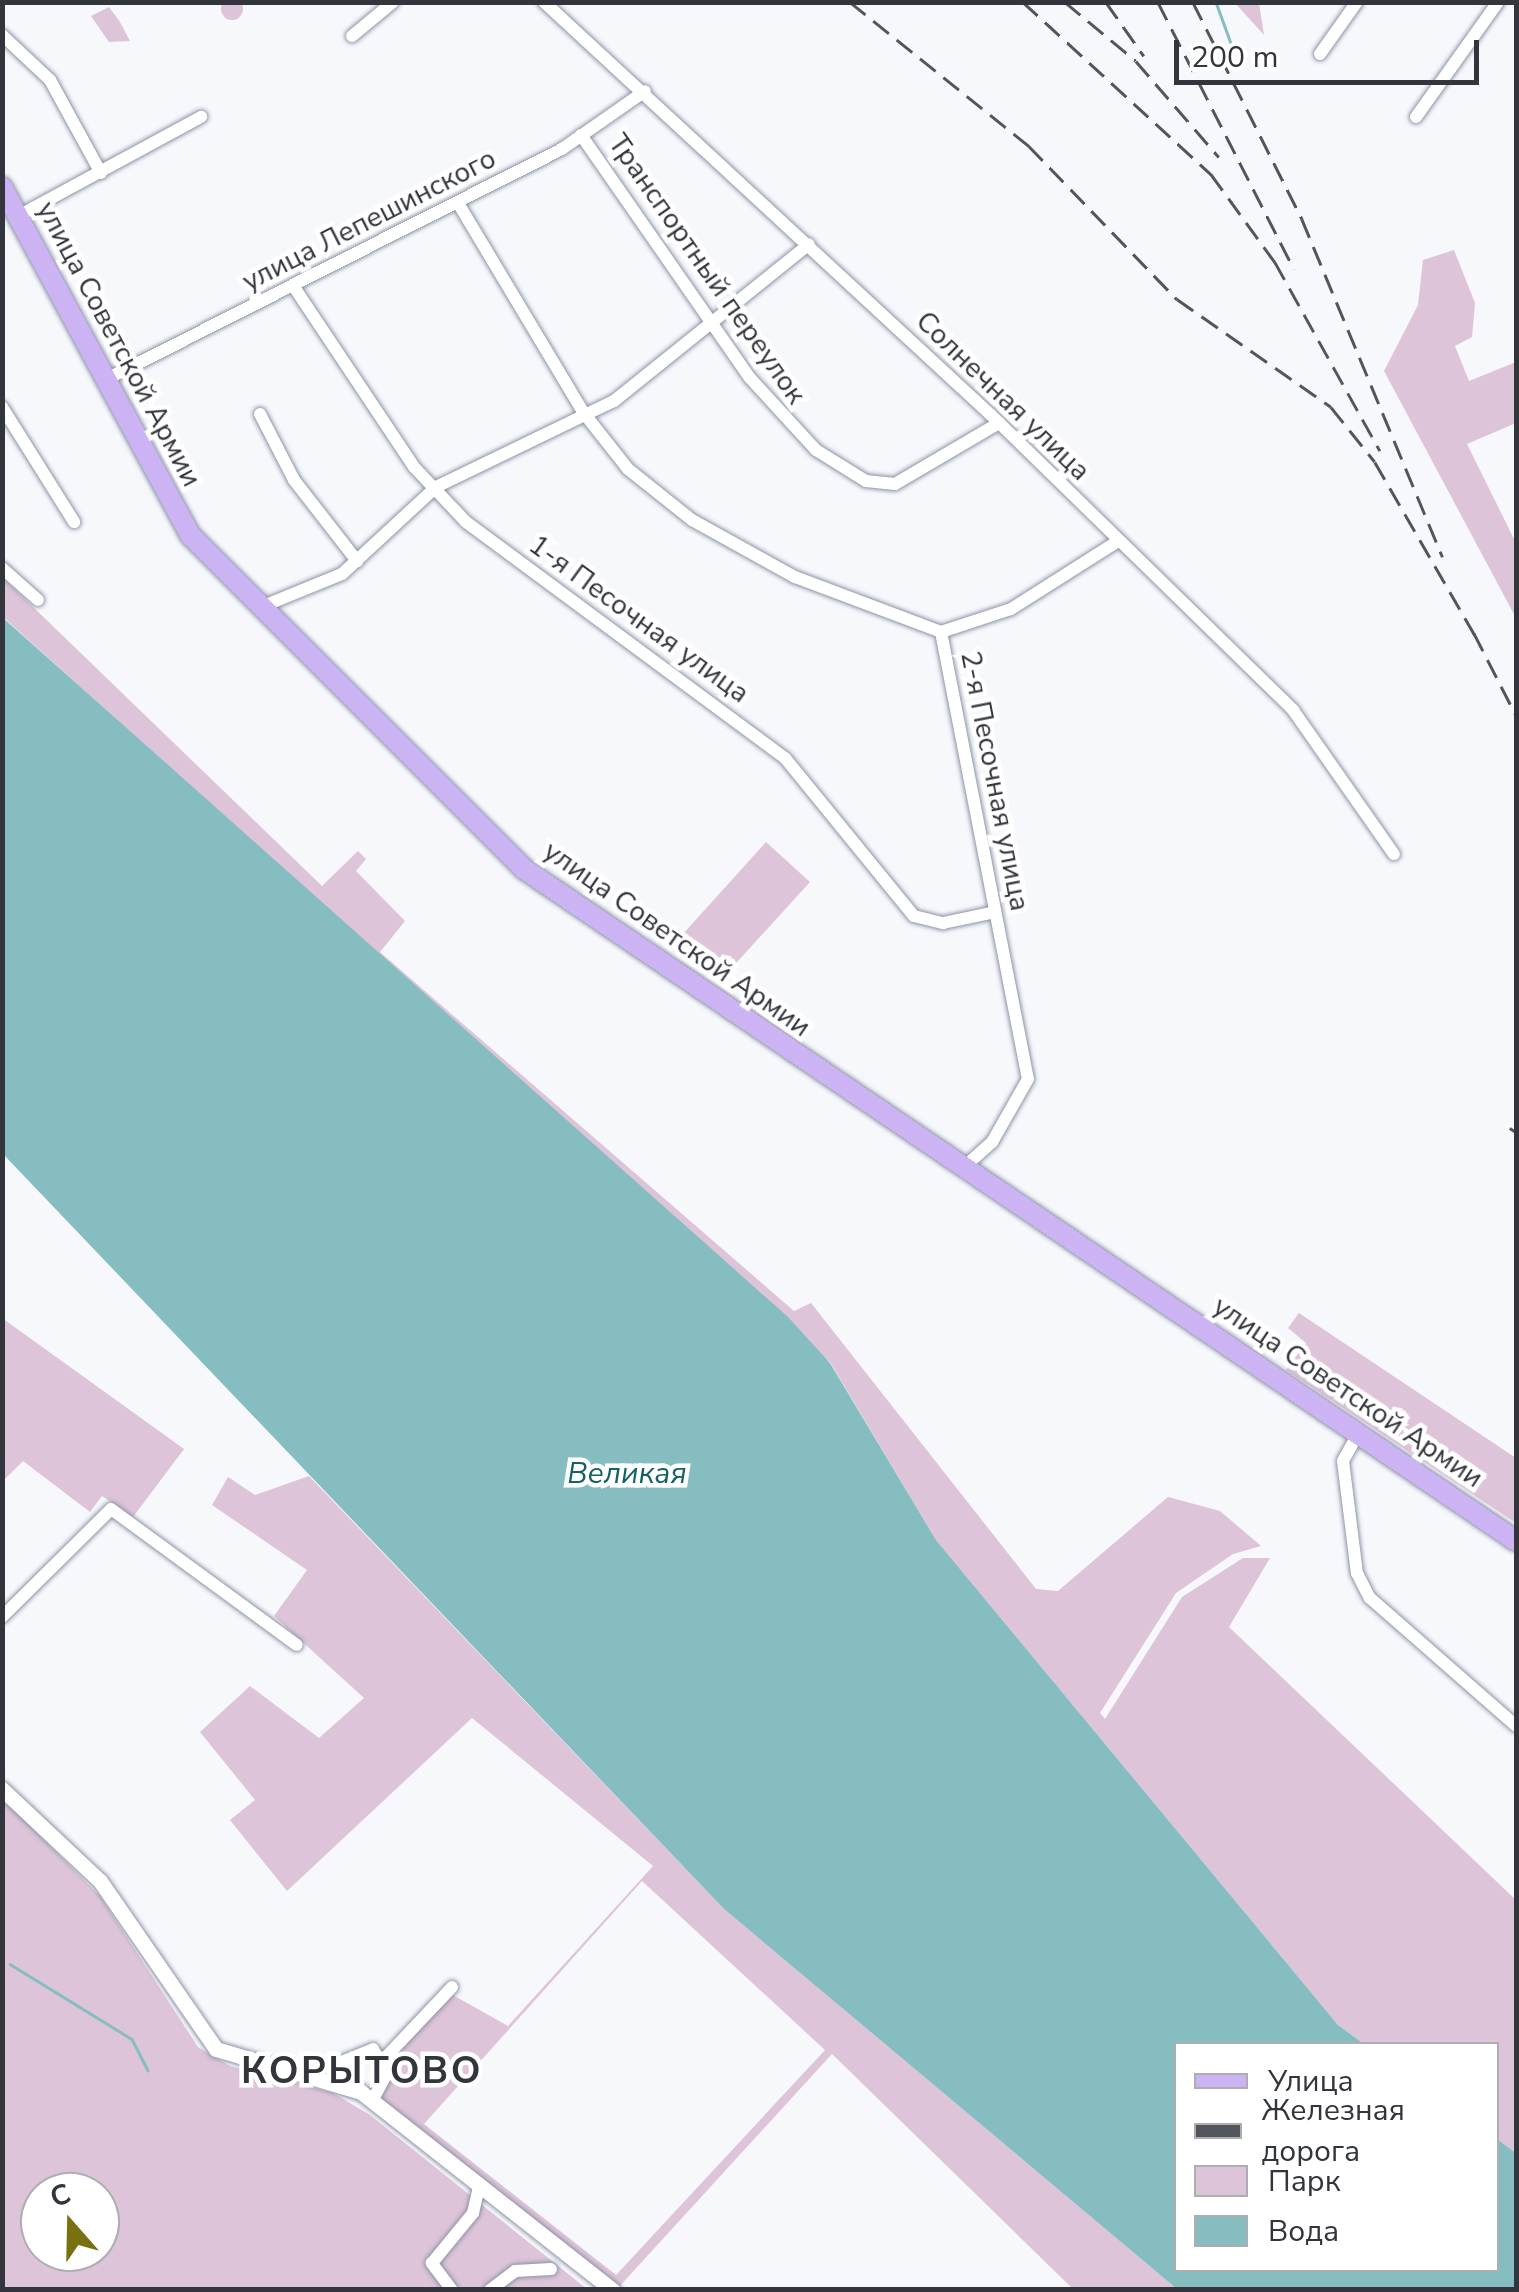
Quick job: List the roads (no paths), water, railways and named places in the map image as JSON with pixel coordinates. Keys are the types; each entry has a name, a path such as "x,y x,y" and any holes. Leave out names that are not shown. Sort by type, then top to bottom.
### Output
{"main road":[{"name":"улица Советской Армии","path":"2,188 22,214 191,536 524,869 1516,1540"}],"street":[{"path":"352,36 393,2"},
{"name":"Солнечная улица","path":"544,2 810,244 1000,424 1114,543 1293,710 1394,854"},
{"path":"1320,54 1358,2"},
{"path":"1416,118 1498,2"},
{"path":"2,35 50,80 101,173"},
{"name":"улица Лепешинского","path":"107,379 458,202 582,135 645,91"},
{"path":"22,214 201,117"},
{"name":"Транспортный переулок","path":"582,135 786,425 866,481 895,484 938,467 1000,424"},
{"name":"2-я Песочная улица","path":"458,202 583,412 628,469 692,520 795,578 941,632 1028,1079 992,1142 964,1167"},
{"path":"262,607 358,561 436,487 583,412 614,401 810,244"},
{"name":"1-я Песочная улица","path":"294,288 436,487 466,522 785,758 914,916 943,923 995,912"},
{"path":"2,407 74,522"},
{"path":"260,414 294,480 358,561"},
{"path":"941,632 1011,610 1114,543"},
{"path":"2,568 38,600"},
{"path":"1359,1432 1343,1460 1357,1573 1370,1598 1516,1726"},
{"path":"2,1617 111,1510 297,1645"},
{"path":"2,1789 100,1881 201,2037 235,2058 333,2080 372,2100 613,2290"},
{"path":"372,2100 384,2058 452,1987"},
{"path":"333,2080 354,2054 373,2048 384,2058"},
{"path":"452,2290 432,2263 474,2213 479,2186"},
{"path":"490,2290 514,2270 551,2270"}],"water":[{"name":"Великая","path":"2,617 788,1317 830,1363 936,1540 1338,2025 1361,2042 1174,2042 1174,2272 1499,2272 1499,2140 1516,2153 1516,2289 1177,2289 724,1909 3,1154"}],"waterway":[{"path":"1216,2 1233,49"},
{"path":"10,1964 132,2039 148,2070"}],"railway":[{"path":"850,2 1029,146 1177,299 1331,407 1375,462 1479,642"},
{"path":"1023,2 1211,174 1275,262 1380,451"},
{"path":"1065,2 1136,61 1219,157"},
{"path":"1106,2 1144,56"},
{"path":"1158,2 1294,269"},
{"path":"1193,2 1302,219 1443,557"},
{"path":"1474,633 1516,715"},
{"path":"1510,1128 1516,1132"}],"district":[{"name":"КОРЫТОВО","path":"362,2071"}]}
